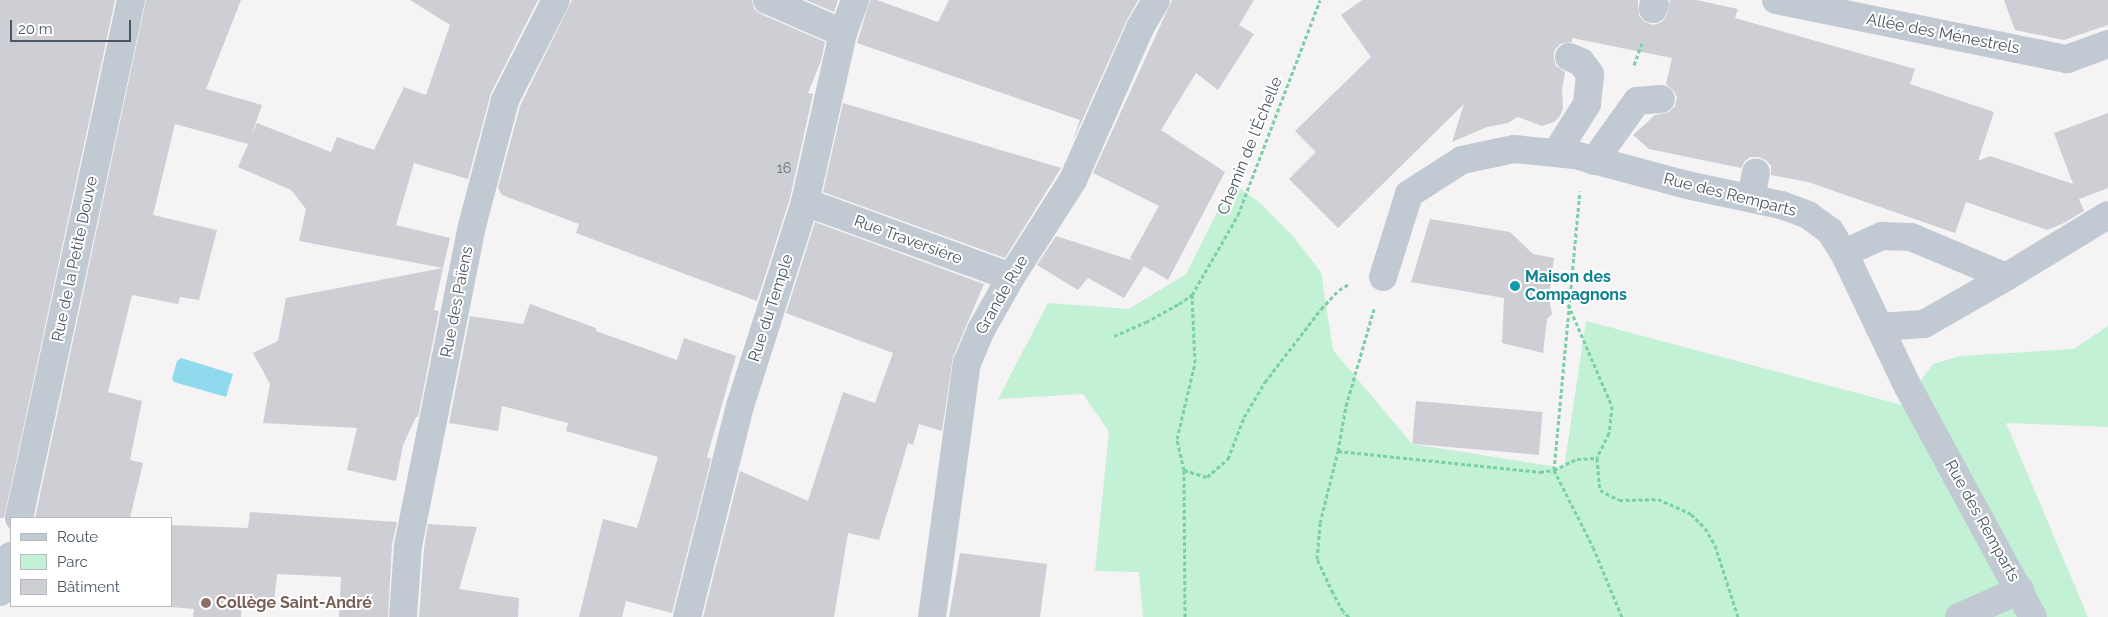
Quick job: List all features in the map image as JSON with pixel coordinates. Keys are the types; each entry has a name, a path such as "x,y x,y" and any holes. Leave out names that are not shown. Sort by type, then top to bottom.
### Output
{"street":[{"name":"Rue de la Petite Douve","path":"19,517 131,0"},
{"name":"Rue des Païens","path":"404,617 408,546 472,226 505,100 556,0"},
{"path":"767,0 843,33"},
{"name":"Rue du Temple","path":"687,617 740,406 805,202 843,33 855,0"},
{"name":"Grande Rue","path":"932,617 967,364 981,330 1011,277 1072,180 1140,28 1156,0"},
{"name":"Allée des Ménestrels","path":"1776,0 2068,59 2108,44"},
{"path":"1556,153 1587,104 1590,74 1581,62 1569,57"},
{"path":"1589,159 1637,101 1661,99"},
{"name":"Rue des Remparts","path":"1384,277 1409,194 1462,160 1514,149 1556,153 1589,159 1687,185 1754,185 1781,205 1808,215 1830,231 1844,253 1907,385 2033,617"},
{"name":"Rue Traversière","path":"805,202 1011,277"},
{"path":"1879,327 1924,324 2108,215"},
{"path":"1844,253 1882,236 1911,237 2006,277"},
{"path":"0,592 4,588 10,561"},
{"path":"1959,617 2020,590"}],"path":[{"name":"Chemin de l'Échelle","path":"1192,295 1238,216 1320,0"},
{"path":"1589,159 1568,304 1554,470 1593,546 1622,617"},
{"path":"1184,470 1207,477 1228,459 1244,417 1265,382 1320,309 1339,290 1356,280 1384,277 1346,406 1338,451 1320,524 1317,559 1343,612 1350,617"},
{"path":"1114,336 1163,313 1192,295"},
{"path":"1185,617 1184,470 1177,439 1194,362 1192,295"},
{"path":"1568,304 1612,406 1609,433 1598,458 1600,490 1619,500 1658,500 1691,514 1705,528 1715,545 1738,617"},
{"path":"1338,451 1540,472 1554,470 1577,459 1598,458"}],"green space":[{"path":"1235,185 1259,202 1292,235 1321,272 1333,350 1412,444 1564,468 1586,321 1902,405 1933,364 1960,356 2074,349 2108,326 2108,427 2006,423 2088,617 1143,617 1139,572 1095,571 1109,432 1083,394 998,399 1048,303 1129,309 1186,274 1215,216"}],"water":[{"path":"181,358 233,374 226,397 174,382 172,378 177,361"}],"building":[{"path":"0,0 115,0 4,518 0,518"},
{"path":"146,0 241,0 206,89 262,105 251,137 257,123 331,152 337,137 374,150 404,87 426,95 450,25 410,0 538,0 491,93 468,179 414,163 396,225 450,238 443,268 299,241 306,209 291,190 238,167 248,144 175,124 153,215 217,230 199,300 180,297 178,304 132,295 108,392 142,401 130,460 143,463 130,517 35,517"},
{"path":"572,0 752,0 754,9 761,14 825,42 821,61 808,93 813,94 790,198 757,301 576,233 579,224 502,195 498,188 520,106"},
{"path":"806,0 838,0 834,12"},
{"path":"870,0 877,0 938,22 949,0 1138,0 1126,22 1072,143 1080,120 857,43"},
{"path":"1172,0 1254,0 1239,25 1254,34 1218,90 1196,73 1161,130 1225,172 1168,280 1144,266 1124,298 1088,278 1078,290 1037,265 1056,236 1134,261 1130,258 1159,206 1093,173"},
{"path":"1362,0 1638,0 1639,16 1645,22 1653,25 1662,22 1667,15 1670,0 1696,0 1738,9 1735,18 1915,69 1910,84 1994,112 1978,161 1990,156 2073,184 2054,133 2108,113 2108,188 2079,199 2084,211 2064,223 2047,230 1966,202 1955,233 1808,182 1771,175 1771,166 1767,161 1759,157 1750,157 1741,168 1649,149 1633,135 1655,115 1669,112 1675,106 1677,98 1674,91 1666,84 1672,58 1572,38 1572,42 1560,44 1554,51 1556,66 1565,72 1562,90 1563,108 1560,116 1554,122 1542,126 1518,117 1508,123 1487,127 1452,142 1464,104 1338,228 1289,179 1316,152 1295,131 1371,57 1341,15"},
{"path":"2004,0 2108,0 2108,25 2064,40 2015,30"},
{"path":"843,103 1061,168 1005,258 823,192"},
{"name":"Maison des Compagnons","path":"1430,219 1510,232 1533,254 1554,258 1549,298 1552,314 1547,319 1543,353 1502,343 1504,298 1411,282"},
{"path":"815,222 984,284 953,357 942,431 919,424 913,445 908,443 879,540 848,533 834,617 703,617 740,471 808,501 843,392 875,403 893,353 786,313"},
{"path":"443,268 434,310 439,311 418,417 416,417 403,445 396,481 347,470 357,428 263,423 270,384 253,353 278,341 286,298"},
{"path":"530,304 596,328 596,331 677,360 684,338 736,356 707,457 711,459 672,613 626,601 622,617 579,617 603,519 637,528 658,457 566,431 568,423 502,406 498,431 449,423 470,316 523,324"},
{"path":"1416,401 1543,412 1539,455 1412,444"},
{"path":"250,512 397,522 392,545 388,617 339,617 341,577 277,574 274,603 242,600 241,617 193,617 194,609 171,607 172,525 248,528"},
{"path":"428,524 477,527 459,589 519,598 518,617 419,617 424,548"},
{"path":"960,553 1047,564 1040,617 949,617"}],"place":[{"name":"Maison des Compagnons","path":"1515,286"},
{"name":"Collège Saint-André","path":"206,603"}]}
